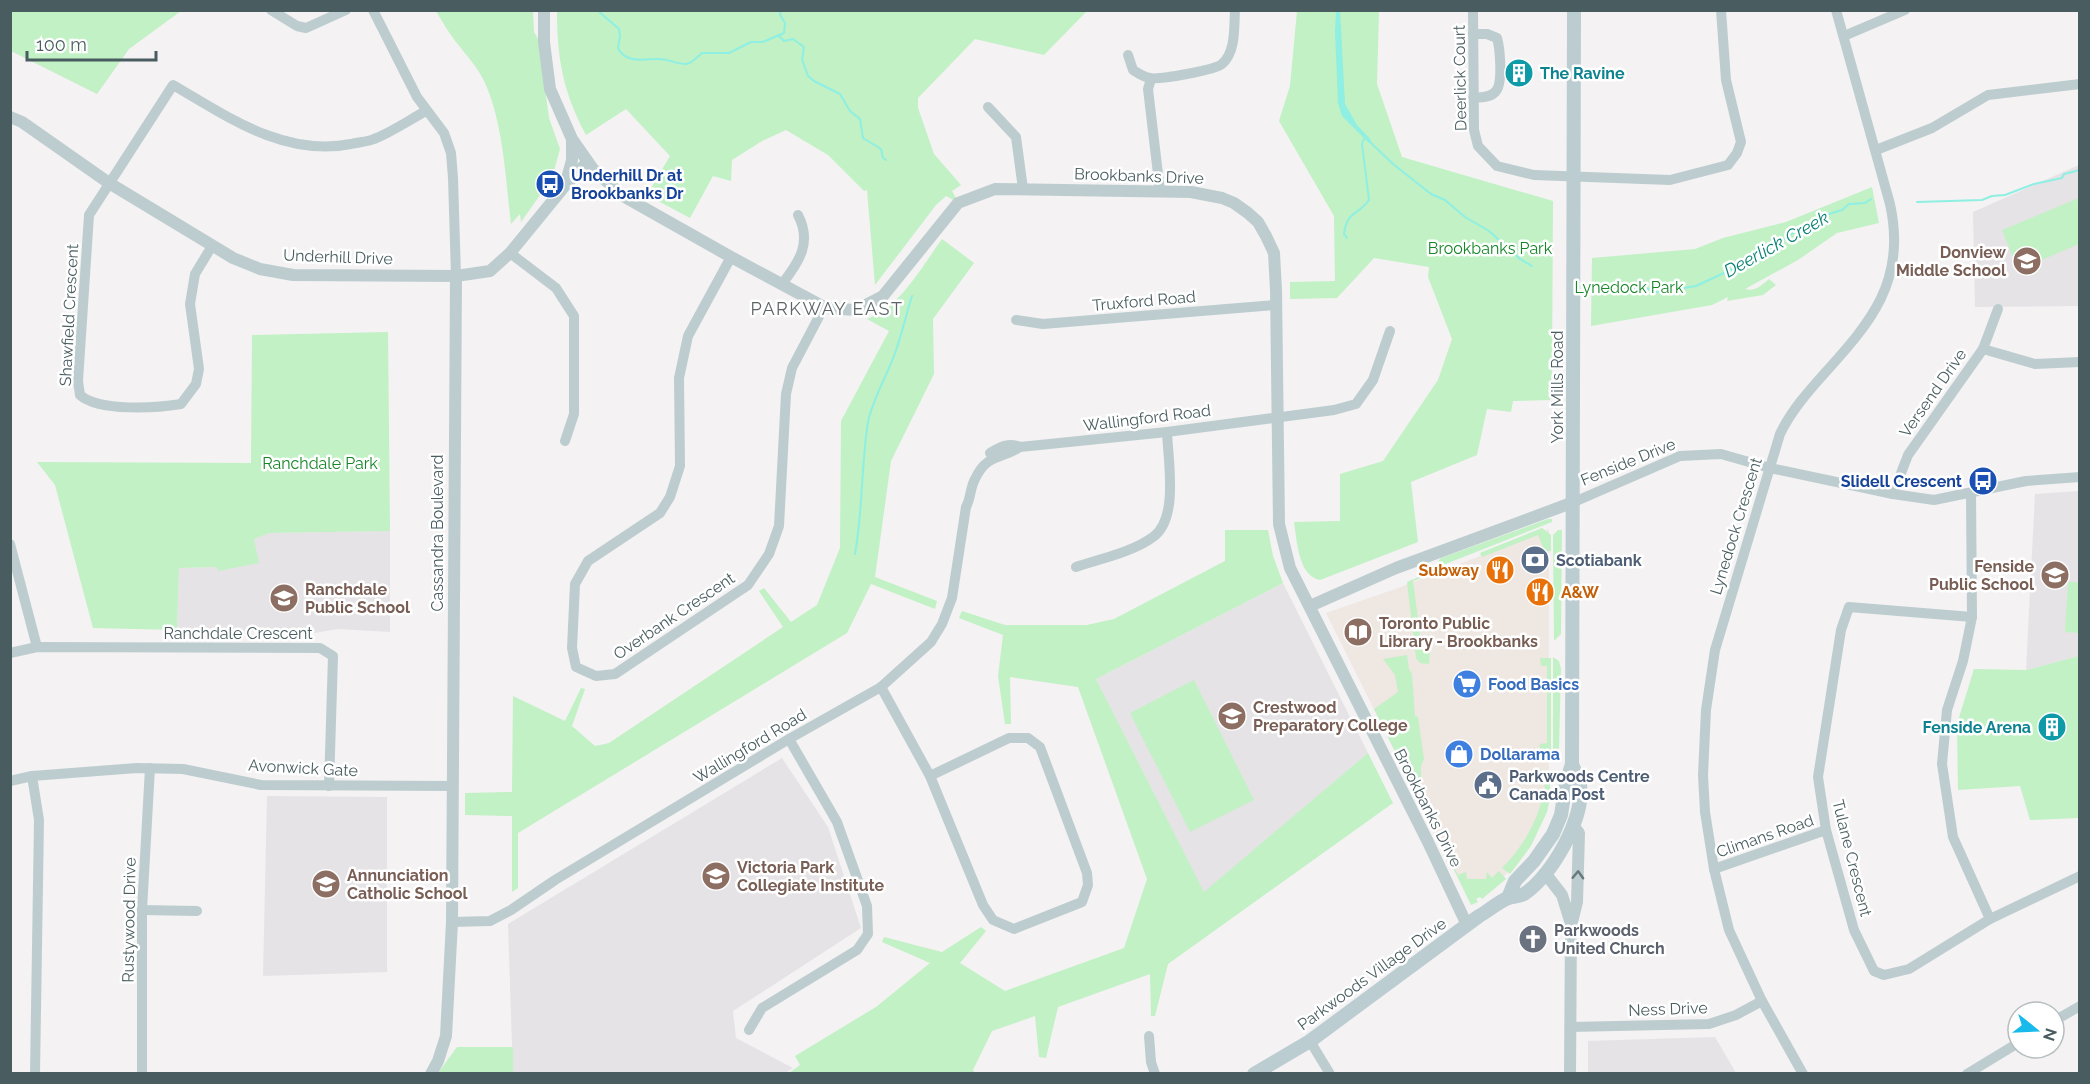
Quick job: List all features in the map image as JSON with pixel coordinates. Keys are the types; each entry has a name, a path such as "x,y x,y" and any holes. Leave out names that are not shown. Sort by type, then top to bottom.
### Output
{"main road":[{"name":"York Mills Road","path":"1534,861 1553,834 1563,805 1572,764 1575,10"},
{"name":"York Mills Road","path":"1545,873 1558,856 1573,825 1579,804 1580,785 1572,764"},
{"path":"1545,873 1549,853 1566,812 1563,805"},
{"name":"Parkwoods Village Drive","path":"1508,898 1515,881 1534,861"},
{"name":"Parkwoods Village Drive","path":"1254,1074 1310,1041 1467,925 1508,898 1524,894 1545,873"}],"street":[{"path":"270,10 297,26 306,28 346,10"},
{"name":"Cassandra Boulevard","path":"373,10 426,111 444,133 451,153 453,178 456,276 451,786 452,922 446,1036 431,1074"},
{"name":"Brookbanks Drive","path":"544,10 544,42 550,89 572,139 587,162 623,196 731,257 824,307 834,310 856,310 883,296 958,203 995,189 1161,191 1210,194 1234,203 1248,213 1257,222 1274,253 1278,524 1290,568 1428,842 1467,925"},
{"path":"1128,55 1133,70 1151,79 1212,70 1223,64 1232,44 1235,10"},
{"name":"Deerlick Court","path":"1473,10 1474,130 1478,146 1485,156 1497,166 1534,175 1670,180 1728,165 1737,153 1741,142 1726,80 1721,10"},
{"name":"Lynedock Crescent","path":"1803,1074 1762,1001 1729,930 1714,869 1705,812 1703,743 1708,689 1715,650 1780,434 1791,412 1867,325 1885,291 1893,258 1894,220 1836,10"},
{"path":"1844,36 1905,10"},
{"path":"1473,34 1487,34 1497,38 1500,47 1499,86 1495,93 1487,97 1473,98"},
{"path":"1151,79 1148,89 1161,191"},
{"path":"1876,150 1932,128 1989,95 2079,84"},
{"path":"109,183 173,85 241,124 278,141 303,146 333,147 373,139 426,111"},
{"path":"988,107 1016,137 1023,189"},
{"name":"Underhill Drive","path":"10,117 22,122 109,183 245,265 293,274 456,276 490,271 510,253 587,162"},
{"path":"564,187 572,160 572,139"},
{"name":"Shawfield Crescent","path":"109,183 89,215 78,381 80,395 87,401 97,405 159,408 182,404 196,384 200,369 189,304 195,274 212,246"},
{"path":"782,284 805,242 805,231 798,214"},
{"path":"510,253 556,288 574,316 574,414 566,441"},
{"name":"Overbank Crescent","path":"731,257 688,336 679,378 680,465 670,497 660,513 588,561 575,584 572,648 576,667 596,676 615,674 748,585 770,554 778,526 786,394 792,368 824,307"},
{"name":"Truxford Road","path":"1016,320 1043,324 1276,305"},
{"name":"Versend Drive","path":"1893,494 1908,455 1983,349 1998,309"},
{"name":"Wallingford Road","path":"452,922 490,921 511,910 555,880 789,739 881,687 931,642 942,624 952,598 966,507 970,500 974,480 988,461 1020,447 1167,432 1334,410 1356,404 1373,380 1390,331"},
{"path":"1983,349 2035,364 2079,362"},
{"path":"1076,567 1140,544 1155,536 1167,519 1170,498 1167,432"},
{"name":"Fenside Drive","path":"1310,606 1396,568 1574,502 1680,456 1721,454 1770,468 1893,494 1934,500 2026,481 2079,477"},
{"path":"1971,493 1972,617 1963,661 1947,710 1942,764 1953,837 1990,919"},
{"path":"10,544 37,647"},
{"name":"Tulane Crescent","path":"1972,617 1849,607 1841,630 1818,777 1826,830 1854,930 1874,971 1884,975 1910,969 1990,919 2079,876"},
{"name":"Ranchdale Crescent","path":"10,652 37,647 320,648 333,656 329,786"},
{"path":"881,687 930,776 983,905 993,920 1014,929 1082,902 1088,885 1087,873 1040,747 1028,738 1009,738 930,776"},
{"path":"749,1030 762,1008 857,950 868,934 867,906 837,822 789,739"},
{"name":"Rustywood Drive","path":"142,1074 142,910 150,768"},
{"name":"Avonwick Gate","path":"10,781 32,776 183,768 261,785 451,786"},
{"path":"32,776 39,820 35,1074"},
{"name":"York Mills Road","path":"1570,1074 1571,926 1577,902 1579,833 1573,825"},
{"name":"Climans Road","path":"1714,869 1826,830"},
{"name":"York Mills Road","path":"1545,873 1562,896 1571,926"},
{"path":"142,910 197,911"},
{"name":"Ness Drive","path":"1570,1027 1709,1024 1736,1015 1762,1001"},
{"path":"2066,1014 2079,1006"},
{"path":"1149,1036 1151,1062 1155,1074"},
{"path":"1310,1041 1330,1074"},
{"path":"1975,1072 2006,1051"}],"shaded area":[{"path":"1336,11 1340,11 1345,104 1357,125 1371,140 1369,143 1342,116 1338,103"},
{"name":"Donview Middle School","path":"2079,165 2079,306 1975,307 1973,212"},
{"name":"Fenside Public School","path":"2079,491 2079,656 2026,670 2035,494"},
{"path":"1549,529 1547,805 1516,864 1501,879 1470,902 1326,613 1398,588"},
{"name":"Ranchdale Public School","path":"390,531 390,632 338,629 314,633 177,630 179,568 217,567 217,553 269,533"},
{"name":"Crestwood Preparatory College","path":"1283,583 1368,753 1204,893 1096,679"},
{"name":"Victoria Park Collegiate Institute","path":"782,758 828,827 861,928 733,1011 736,1038 793,1068 785,1073 513,1074 508,924"},
{"name":"Annunciation Catholic School","path":"267,796 387,797 387,972 263,976"},
{"path":"1715,1037 1736,1073 1588,1073 1588,1041"}],"green space":[{"path":"181,10 129,49 97,94 11,51 10,11"},
{"path":"436,11 533,11 534,32 542,45 542,65 549,118 560,149 552,178 521,222 520,214 511,224 500,133 485,83"},
{"path":"557,11 1087,11 1044,55 975,39 918,98 918,108 934,154 961,185 952,191 959,203 946,196 936,205 875,285 867,190 864,191 828,155 786,130 762,141 732,160 731,181 713,176 690,218 647,195 670,156 626,109 586,135 572,104 563,74 558,44"},
{"name":"Brookbanks Park","path":"1297,11 1379,11 1377,84 1402,157 1553,201 1550,400 1513,401 1511,412 1487,409 1477,455 1411,482 1418,542 1320,580 1307,572 1303,565 1294,522 1340,521 1340,474 1383,461 1438,380 1452,339 1428,277 1429,267 1374,258 1337,298 1290,299 1290,282 1335,281 1334,216 1279,121 1290,86"},
{"name":"Lynedock Park","path":"1872,187 1879,223 1837,233 1798,260 1745,289 1755,289 1769,279 1776,285 1763,295 1727,301 1728,297 1712,305 1591,326 1592,258 1695,249 1723,238 1786,222"},
{"path":"2079,198 2079,244 2018,270 2002,230"},
{"path":"942,239 974,263 933,319 934,374 891,461 875,577 937,601 935,609 871,584 847,633 518,833 518,888 512,892 512,816 465,815 465,793 512,792 513,696 565,721 581,688 585,689 572,726 595,746 609,743 783,627 759,591 764,588 791,622 817,605 840,548 841,421 889,331 867,319 879,313 900,296"},
{"name":"Ranchdale Park","path":"388,332 390,531 269,533 254,539 259,563 218,571 217,567 179,568 177,630 93,628 55,485 37,462 251,463 252,335"},
{"path":"1552,519 1552,522 1438,567 1438,561 1441,558"},
{"path":"1542,528 1551,535 1551,551 1545,552 1538,535 1482,557 1480,553"},
{"path":"1225,530 1268,530 1273,556 1283,583 1096,679 1204,892 1368,753 1393,803 1168,964 1155,1016 1151,1016 1150,974 1058,1007 1046,1058 1039,1057 1035,1016 992,1031 973,1070 975,1073 789,1073 800,1065 795,1056 876,1007 930,963 882,942 884,937 942,952 981,927 986,931 960,963 1005,991 1124,948 1147,879 1078,687 1010,677 1011,724 1005,724 998,676 1003,635 959,618 962,611 1005,625 1087,625 1114,619 1225,561"},
{"path":"1558,530 1562,530 1561,634 1554,641 1553,535"},
{"path":"1428,573 1427,576 1413,581 1422,650 1430,650 1429,664 1420,663 1416,658 1407,582"},
{"path":"2068,582 2079,582 2079,633 2065,632"},
{"path":"1407,655 1412,674 1415,716 1418,717 1424,759 1421,766 1421,779 1412,786 1374,709 1398,692 1395,675 1383,659"},
{"path":"2079,656 2079,818 2030,820 2020,786 1958,790 1957,724 1974,669 2026,670"},
{"path":"1553,657 1559,661 1561,669 1559,748 1553,755"},
{"path":"1540,658 1551,658 1551,753 1539,753 1540,744 1547,743 1547,666 1541,666"},
{"path":"1194,680 1254,800 1190,832 1130,713"},
{"path":"1539,769 1550,772 1550,798 1547,812 1531,846 1510,874 1502,868 1526,838 1541,803 1546,778 1539,777"},
{"path":"1446,847 1454,850 1448,854 1458,875 1466,872 1467,879 1486,879 1487,872 1492,878 1499,871 1506,879 1482,899 1480,897 1476,899 1478,902 1471,905 1444,849"},
{"path":"457,1047 513,1047 513,1073 438,1073"}],"waterway":[{"name":"Deerlick Creek","path":"597,10 619,29 618,48 630,59 664,59 686,64 702,53 729,53 751,42 763,42 784,33 785,23 780,15 781,10"},
{"path":"778,35 784,41 793,39 804,47 802,59 808,76 840,94 850,111 860,119 863,138 881,149 883,158 886,160"},
{"path":"1347,238 1344,234 1348,221 1369,200 1362,144 1364,139"},
{"name":"Deerlick Creek","path":"1370,142 1393,164 1431,194 1445,200 1465,217 1489,231 1520,259 1532,266"},
{"name":"Deerlick Creek","path":"1917,202 1982,200 2062,178 2064,174 2080,170"},
{"name":"Deerlick Creek","path":"1609,287 1644,288 1659,292 1696,286 1752,260 1816,218 1842,210 1849,204 1865,203 1871,199"},
{"path":"855,554 868,422 873,404 892,362 912,296"}],"place":[{"name":"The Ravine","path":"1519,73"},
{"name":"Underhill Dr at Brookbanks Dr","path":"550,184"},
{"name":"Donview Middle School","path":"2027,261"},
{"name":"Slidell Crescent","path":"1983,481"},
{"name":"Scotiabank","path":"1535,560"},
{"name":"Subway","path":"1500,570"},
{"name":"Fenside Public School","path":"2055,575"},
{"name":"A&W","path":"1540,592"},
{"name":"Ranchdale Public School","path":"284,598"},
{"name":"Toronto Public Library - Brookbanks","path":"1358,632"},
{"name":"Food Basics","path":"1467,684"},
{"name":"Crestwood Preparatory College","path":"1232,716"},
{"name":"Fenside Arena","path":"2052,727"},
{"name":"Dollarama","path":"1459,754"},
{"name":"Parkwoods Centre Canada Post","path":"1488,785"},
{"name":"Victoria Park Collegiate Institute","path":"716,876"},
{"name":"Annunciation Catholic School","path":"326,884"},
{"name":"Parkwoods United Church","path":"1533,939"}],"district":[{"name":"PARKWAY EAST","path":"827,308"}]}
